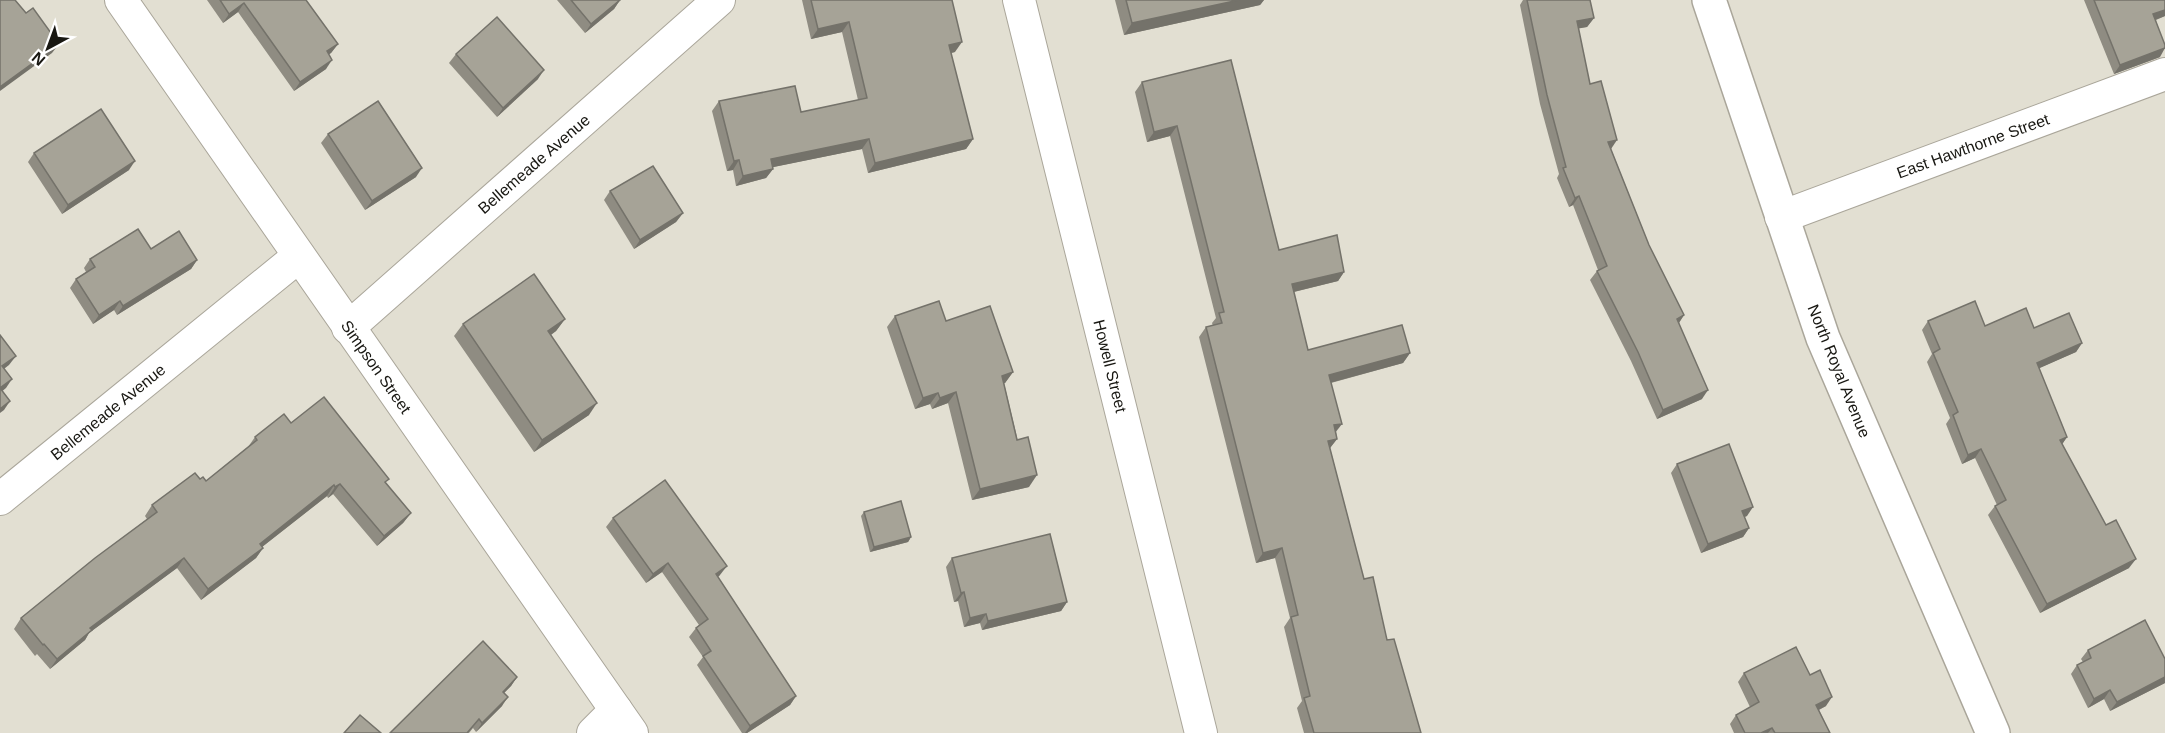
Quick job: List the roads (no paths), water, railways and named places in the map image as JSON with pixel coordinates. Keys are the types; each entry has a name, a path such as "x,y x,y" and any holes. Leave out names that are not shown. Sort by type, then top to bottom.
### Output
{"street":[{"name":"Simpson Street","path":"121,0 624,721"},
{"name":"Bellemeade Avenue","path":"348,328 719,0"},
{"name":"Howell Street","path":"1019,0 1201,733"},
{"name":"North Royal Avenue","path":"1709,0 1823,338 1993,733"},
{"name":"East Hawthorne Street","path":"1781,217 2165,74"},
{"name":"Bellemeade Avenue","path":"0,499 299,256"},
{"path":"593,733 624,721"}]}
